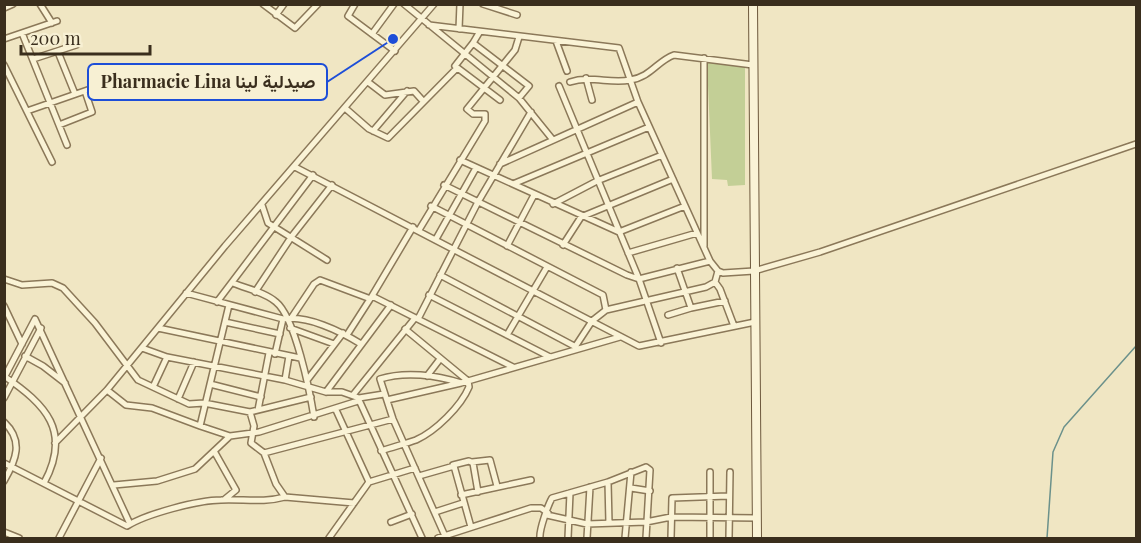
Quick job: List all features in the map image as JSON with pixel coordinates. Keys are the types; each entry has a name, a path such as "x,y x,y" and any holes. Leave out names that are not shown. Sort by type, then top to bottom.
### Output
{"street":[{"path":"4,8 13,4"},
{"path":"4,39 55,22 40,4"},
{"path":"263,4 295,28 314,6"},
{"path":"276,15 284,4"},
{"path":"355,4 348,14 395,51"},
{"path":"372,34 394,4"},
{"path":"404,4 519,98 553,140"},
{"path":"56,443 107,390 186,293 434,4"},
{"path":"459,29 460,4"},
{"path":"483,4 517,15"},
{"path":"753,4 757,538"},
{"path":"429,25 479,33 619,48 629,81 649,127 710,261 718,271"},
{"path":"22,33 67,145"},
{"path":"479,33 456,64 458,68 500,100"},
{"path":"308,379 334,344 345,334 416,229 486,118 483,112 472,114 467,109 517,48 519,37"},
{"path":"556,41 567,71"},
{"path":"473,43 529,86 519,98"},
{"path":"33,59 76,45"},
{"path":"58,52 75,94"},
{"path":"570,82 586,78 629,81 651,73 672,56 753,65"},
{"path":"704,58 704,248"},
{"path":"4,65 52,162"},
{"path":"345,108 373,131 388,138 458,68"},
{"path":"586,78 592,100"},
{"path":"368,82 386,95 408,90 416,92 423,101"},
{"path":"27,111 99,86"},
{"path":"559,86 606,205 639,279 661,343"},
{"path":"373,131 408,90"},
{"path":"59,125 92,112 85,91"},
{"path":"499,164 638,102"},
{"path":"107,390 126,405 152,408 230,436 259,432 315,417 336,410 357,398 405,329 416,319 499,164 531,112"},
{"path":"513,184 649,127"},
{"path":"718,271 754,271 820,252 1137,144"},
{"path":"553,204 597,181 662,155"},
{"path":"460,160 581,217 619,232 685,206"},
{"path":"295,167 639,346 755,321"},
{"path":"436,239 476,168"},
{"path":"218,302 313,175"},
{"path":"563,245 581,217 673,179"},
{"path":"255,292 292,237 332,185"},
{"path":"444,185 563,245 639,279 710,261"},
{"path":"507,246 534,195"},
{"path":"262,205 266,221 327,260"},
{"path":"431,206 603,295 606,310"},
{"path":"628,254 697,232"},
{"path":"507,335 547,267"},
{"path":"677,268 691,308"},
{"path":"718,271 715,282 734,326"},
{"path":"440,275 576,347"},
{"path":"4,279 22,285 52,284 63,288 129,364 135,377 192,405 204,404 250,412 311,397"},
{"path":"258,410 272,353 287,318 314,284 320,280 391,305 514,368"},
{"path":"576,347 592,321 606,310 648,302 715,282"},
{"path":"233,283 274,300 287,318 308,379 315,417"},
{"path":"186,293 345,334 361,344"},
{"path":"429,295 550,357"},
{"path":"668,315 725,301"},
{"path":"200,426 229,305"},
{"path":"326,392 391,305"},
{"path":"4,306 22,344"},
{"path":"44,483 51,468 56,443 53,429 42,406 5,377 34,320 40,328 102,458 130,524"},
{"path":"225,322 280,334"},
{"path":"4,398 40,328"},
{"path":"158,328 300,358"},
{"path":"290,328 334,344"},
{"path":"381,452 416,440 438,424 463,398 470,387 468,381 405,329"},
{"path":"387,400 461,384 576,347 620,337"},
{"path":"142,348 167,357 285,380 357,398 384,394"},
{"path":"25,356 43,366 66,384"},
{"path":"285,380 289,356"},
{"path":"153,387 167,357"},
{"path":"427,376 440,359"},
{"path":"178,399 194,362"},
{"path":"445,536 393,419 380,382 382,378 427,376 461,384"},
{"path":"210,384 261,397"},
{"path":"357,398 422,538"},
{"path":"336,410 369,482"},
{"path":"250,412 254,431 251,442 264,453 276,484 285,497"},
{"path":"264,453 348,433 393,419"},
{"path":"4,422 17,439 12,467 4,481"},
{"path":"114,486 157,481 195,469 230,436"},
{"path":"214,452 236,490 223,500"},
{"path":"59,538 102,458"},
{"path":"419,476 453,465 490,459 497,486"},
{"path":"472,462 478,492"},
{"path":"4,463 127,526 165,512 223,500 262,502 285,497 333,503 354,503"},
{"path":"453,465 471,527"},
{"path":"329,538 369,482 415,468"},
{"path":"540,538 540,526 548,514 552,498 648,468 650,491 646,538"},
{"path":"625,538 631,472"},
{"path":"710,472 710,538"},
{"path":"729,538 730,472"},
{"path":"461,495 531,480"},
{"path":"608,482 609,523"},
{"path":"587,538 590,488"},
{"path":"631,488 650,491"},
{"path":"567,538 570,493"},
{"path":"671,538 671,499 673,497 728,495"},
{"path":"435,512 463,503"},
{"path":"438,538 531,508 541,508 548,514 587,524 626,524 671,517 757,518"},
{"path":"391,522 412,514"},
{"path":"4,532 19,538"}],"green space":[{"path":"707,62 745,66 745,185 728,186 727,180 712,179"}],"waterway":[{"path":"1047,538 1053,452 1064,427 1136,346"}],"place":[{"name":"Pharmacie Lina صيدلية لينا","path":"393,39"}]}
